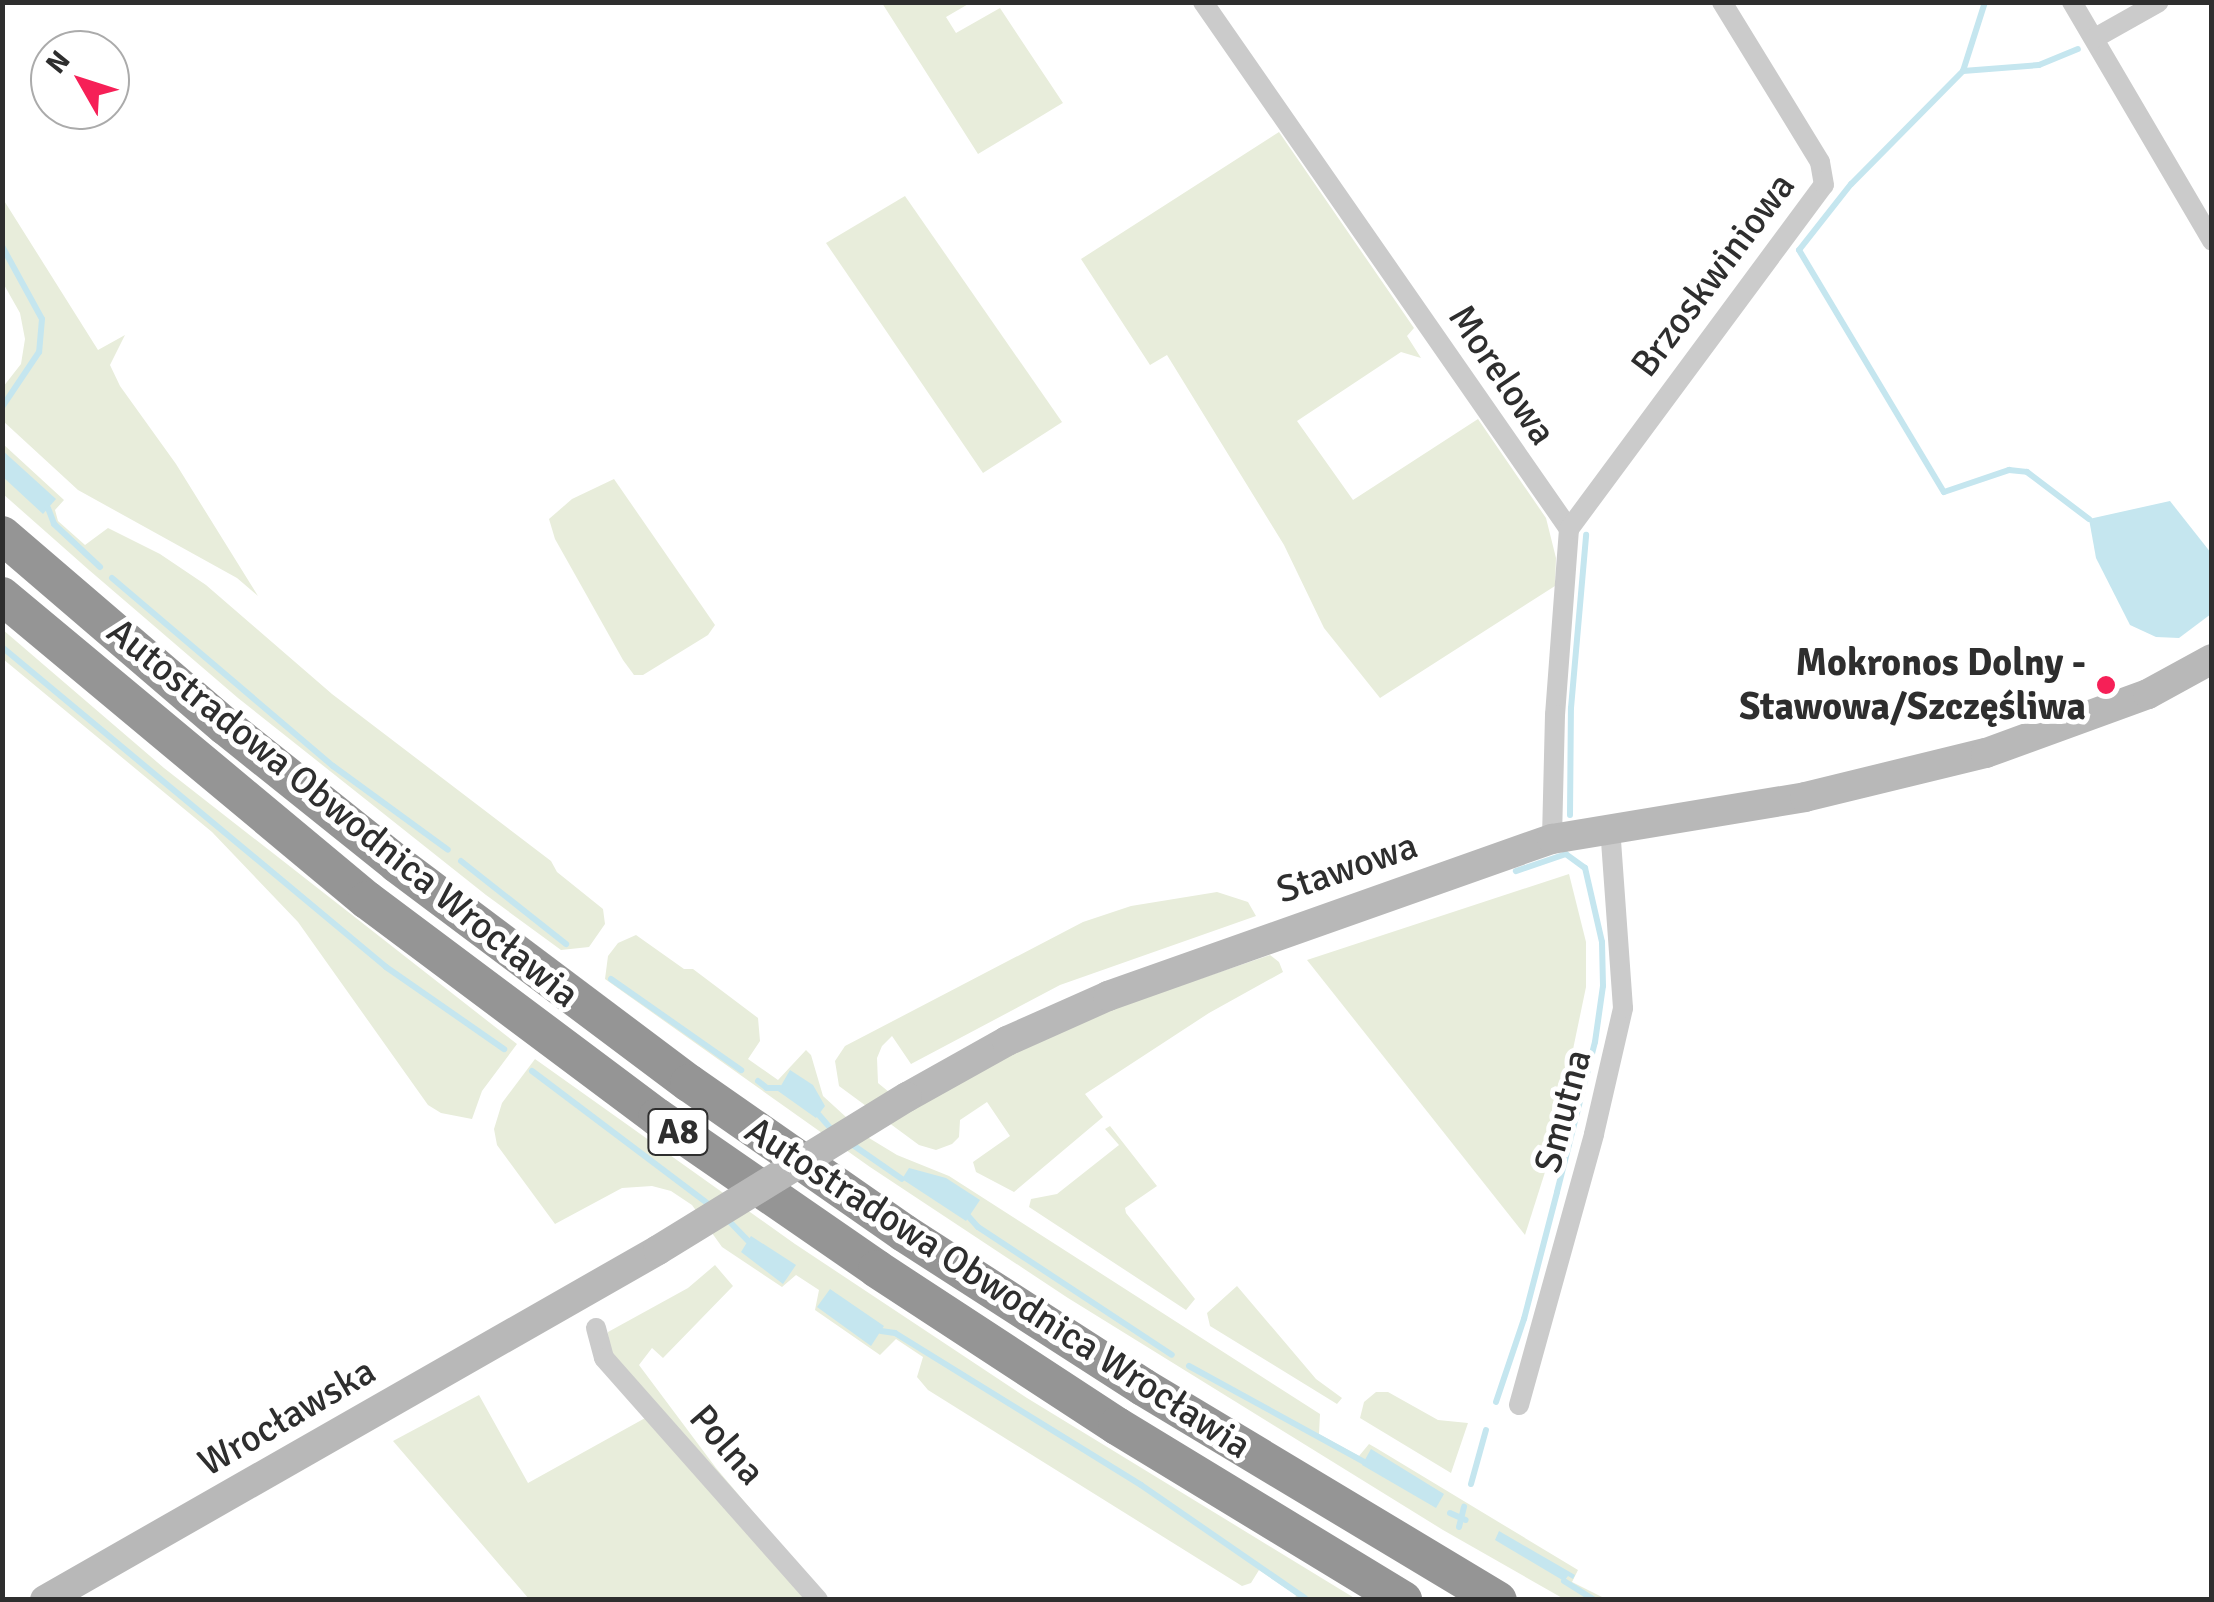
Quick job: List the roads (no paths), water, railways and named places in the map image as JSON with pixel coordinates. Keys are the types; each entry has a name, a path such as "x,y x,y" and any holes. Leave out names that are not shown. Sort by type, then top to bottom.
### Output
{"highway":[{"name":"Autostradowa Obwodnica Wrocławia","path":"2,536 225,726 397,864 689,1082 904,1232 1144,1387 1498,1600"},
{"name":"Autostradowa Obwodnica Wrocławia","path":"2,596 367,900 657,1117 1101,1415 1403,1600"}],"street":[{"name":"Morelowa","path":"1203,2 1569,529"},
{"name":"Brzoskwiniowa","path":"1569,529 1824,185 1820,162 1722,2"},
{"path":"2072,2 2212,241"},
{"path":"2095,38 2159,2"},
{"path":"1552,839 1555,715 1569,529"},
{"name":"Stawowa","path":"568,1302 981,1054 1094,1001 1552,839 1805,797 1970,757 2105,711 2177,681 2212,660"},
{"name":"Smutna","path":"1520,1405 1594,1134 1623,1008 1610,828"},
{"name":"Wrocławska","path":"45,1600 568,1302"},
{"name":"Polna","path":"596,1328 604,1358 818,1600"}],"water":[{"path":"2,450 56,499 43,514 3,477"},
{"path":"2170,501 2211,553 2211,614 2179,638 2156,637 2130,625 2096,558 2089,519"},
{"path":"790,1070 813,1085 825,1106 816,1118 778,1091"},
{"path":"909,1168 946,1178 980,1200 966,1221 902,1179"},
{"path":"751,1236 796,1265 783,1284 741,1252"},
{"path":"830,1289 884,1326 871,1346 817,1307"},
{"path":"1371,1449 1444,1494 1436,1508 1362,1465"},
{"path":"1499,1531 1575,1575 1573,1579 1568,1576 1564,1581 1495,1540"}],"waterway":[{"path":"1985,2 1963,71 1851,184 1799,250 1944,492 2009,470 2027,472 2089,519"},
{"path":"1963,71 2039,65 2078,49"},
{"path":"2,246 42,319 39,352 2,407"},
{"path":"48,508 54,524 100,567"},
{"path":"1570,815 1571,708 1586,535"},
{"path":"112,578 333,766 448,850"},
{"path":"2,647 386,967 504,1049"},
{"path":"1496,1402 1524,1319 1557,1192 1595,1042 1603,986 1602,942 1585,868 1566,854 1516,871"},
{"path":"461,861 566,944"},
{"path":"611,979 741,1070"},
{"path":"532,1071 711,1206"},
{"path":"758,1081 767,1088 780,1088"},
{"path":"819,1115 832,1130"},
{"path":"850,1143 902,1179"},
{"path":"969,1217 978,1227 1172,1355"},
{"path":"728,1220 748,1241"},
{"path":"881,1331 895,1333 1141,1485 1305,1598"},
{"path":"1189,1366 1364,1462"},
{"path":"1471,1484 1486,1430"},
{"path":"1459,1527 1464,1507"},
{"path":"1450,1513 1466,1520"},
{"path":"1564,1581 1595,1600"}],"place":[{"name":"Mokronos Dolny - Stawowa/Szczęśliwa","path":"2106,685"}]}
